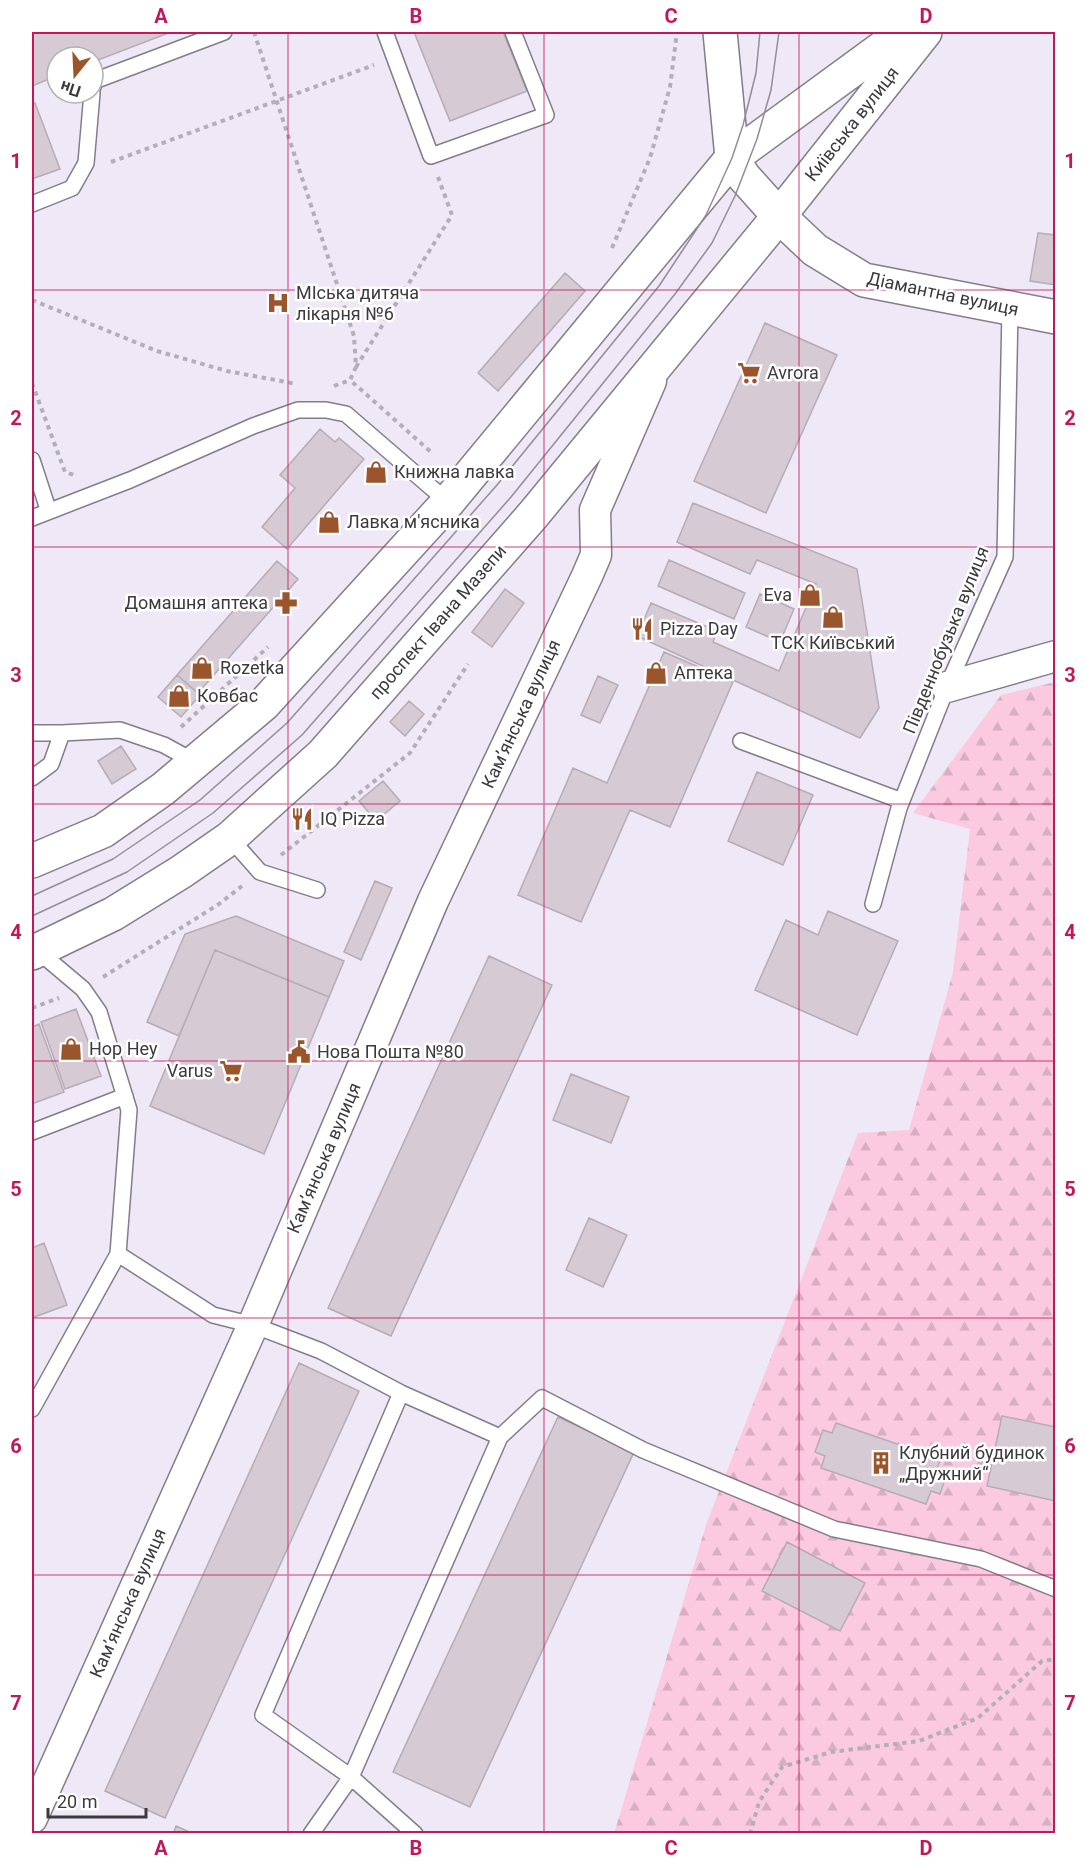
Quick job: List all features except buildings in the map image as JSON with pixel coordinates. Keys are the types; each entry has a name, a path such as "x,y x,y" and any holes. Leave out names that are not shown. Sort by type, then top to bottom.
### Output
{"main road":[{"path":"32,861 103,831 195,762 264,704 448,502 732,158 720,32"},
{"name":"Київська вулиця","path":"732,158 904,32"},
{"name":"Київська вулиця","path":"779,216 925,32"},
{"name":"Діамантна вулиця","path":"732,158 744,177 779,216 815,250 864,280 1010,310 1056,317"},
{"name":"проспект Івана Мазепи","path":"34,952 113,914 230,838 323,754 533,515 779,216"}],"street":[{"name":"Камʼянська вулиця","path":"32,1818 253,1325 433,902 587,576 596,555 595,510 658,364"},
{"path":"947,687 1056,656"}],"lane":[{"path":"105,77 224,32"},
{"path":"385,32 431,156 546,115 513,32"},
{"path":"32,204 72,188 86,163 91,105"},
{"name":"Південнобузька вулиця","path":"873,904 902,801 947,687 1005,557 1010,310"},
{"path":"32,518 48,509 130,480 253,426 298,410 326,410 346,414 448,502"},
{"path":"32,460 48,509"},
{"path":"32,733 120,729 164,745 195,762"},
{"path":"32,778 51,764 62,733"},
{"path":"741,741 902,801"},
{"path":"230,838 260,872 317,890"},
{"path":"32,1409 35,1392 118,1254 129,1110 99,1011 83,989 34,952"},
{"path":"32,1132 125,1096"},
{"path":"118,1254 213,1315 253,1325 321,1351 401,1393 500,1437"},
{"path":"401,1393 263,1715 351,1777 415,1833"},
{"path":"311,1833 351,1777 500,1437 542,1398 643,1450 834,1529 981,1558 1056,1589"}],"path":[{"path":"254,32 354,336 356,368"},
{"path":"611,250 650,158 670,87 677,32"},
{"path":"86,163 94,168 394,57"},
{"path":"327,389 350,380 452,215 431,156"},
{"path":"32,300 158,351 227,371 306,386 296,389"},
{"path":"350,380 439,459 421,480"},
{"path":"32,383 65,472 82,477"},
{"path":"164,745 202,706 271,644"},
{"path":"750,1833 759,1802 782,1767 831,1752 919,1741 978,1718 1042,1661 1056,1659"}],"green space":[{"path":"1055,682 1055,1833 614,1834 706,1525 858,1133 909,1130 953,972 970,829 913,813 1001,695"}],"tram line":[{"path":"32,896 113,859 200,800 287,723 497,485 659,286 706,215 732,158 743,125 756,73 760,32"},
{"path":"32,916 127,872 213,813 302,735 511,497 675,294 712,243 735,196 757,139 771,90 779,32"}],"place":[{"name":"МІська дитяча лікарня №6","path":"278,303"},
{"name":"Avrora","path":"749,373"},
{"name":"Книжна лавка","path":"376,472"},
{"name":"Лавка м'ясника","path":"329,522"},
{"name":"Eva","path":"810,595"},
{"name":"Домашня аптека","path":"286,603"},
{"name":"ТСК Київський","path":"833,617"},
{"name":"Pizza Day","path":"642,629"},
{"name":"Rozetka","path":"202,668"},
{"name":"Аптека","path":"656,673"},
{"name":"Ковбас","path":"179,696"},
{"name":"IQ Pizza","path":"302,819"},
{"name":"Hop Hey","path":"71,1049"},
{"name":"Нова Пошта №80","path":"299,1052"},
{"name":"Varus","path":"231,1071"},
{"name":"Клубний будинок „Дружний“","path":"881,1463"}]}
